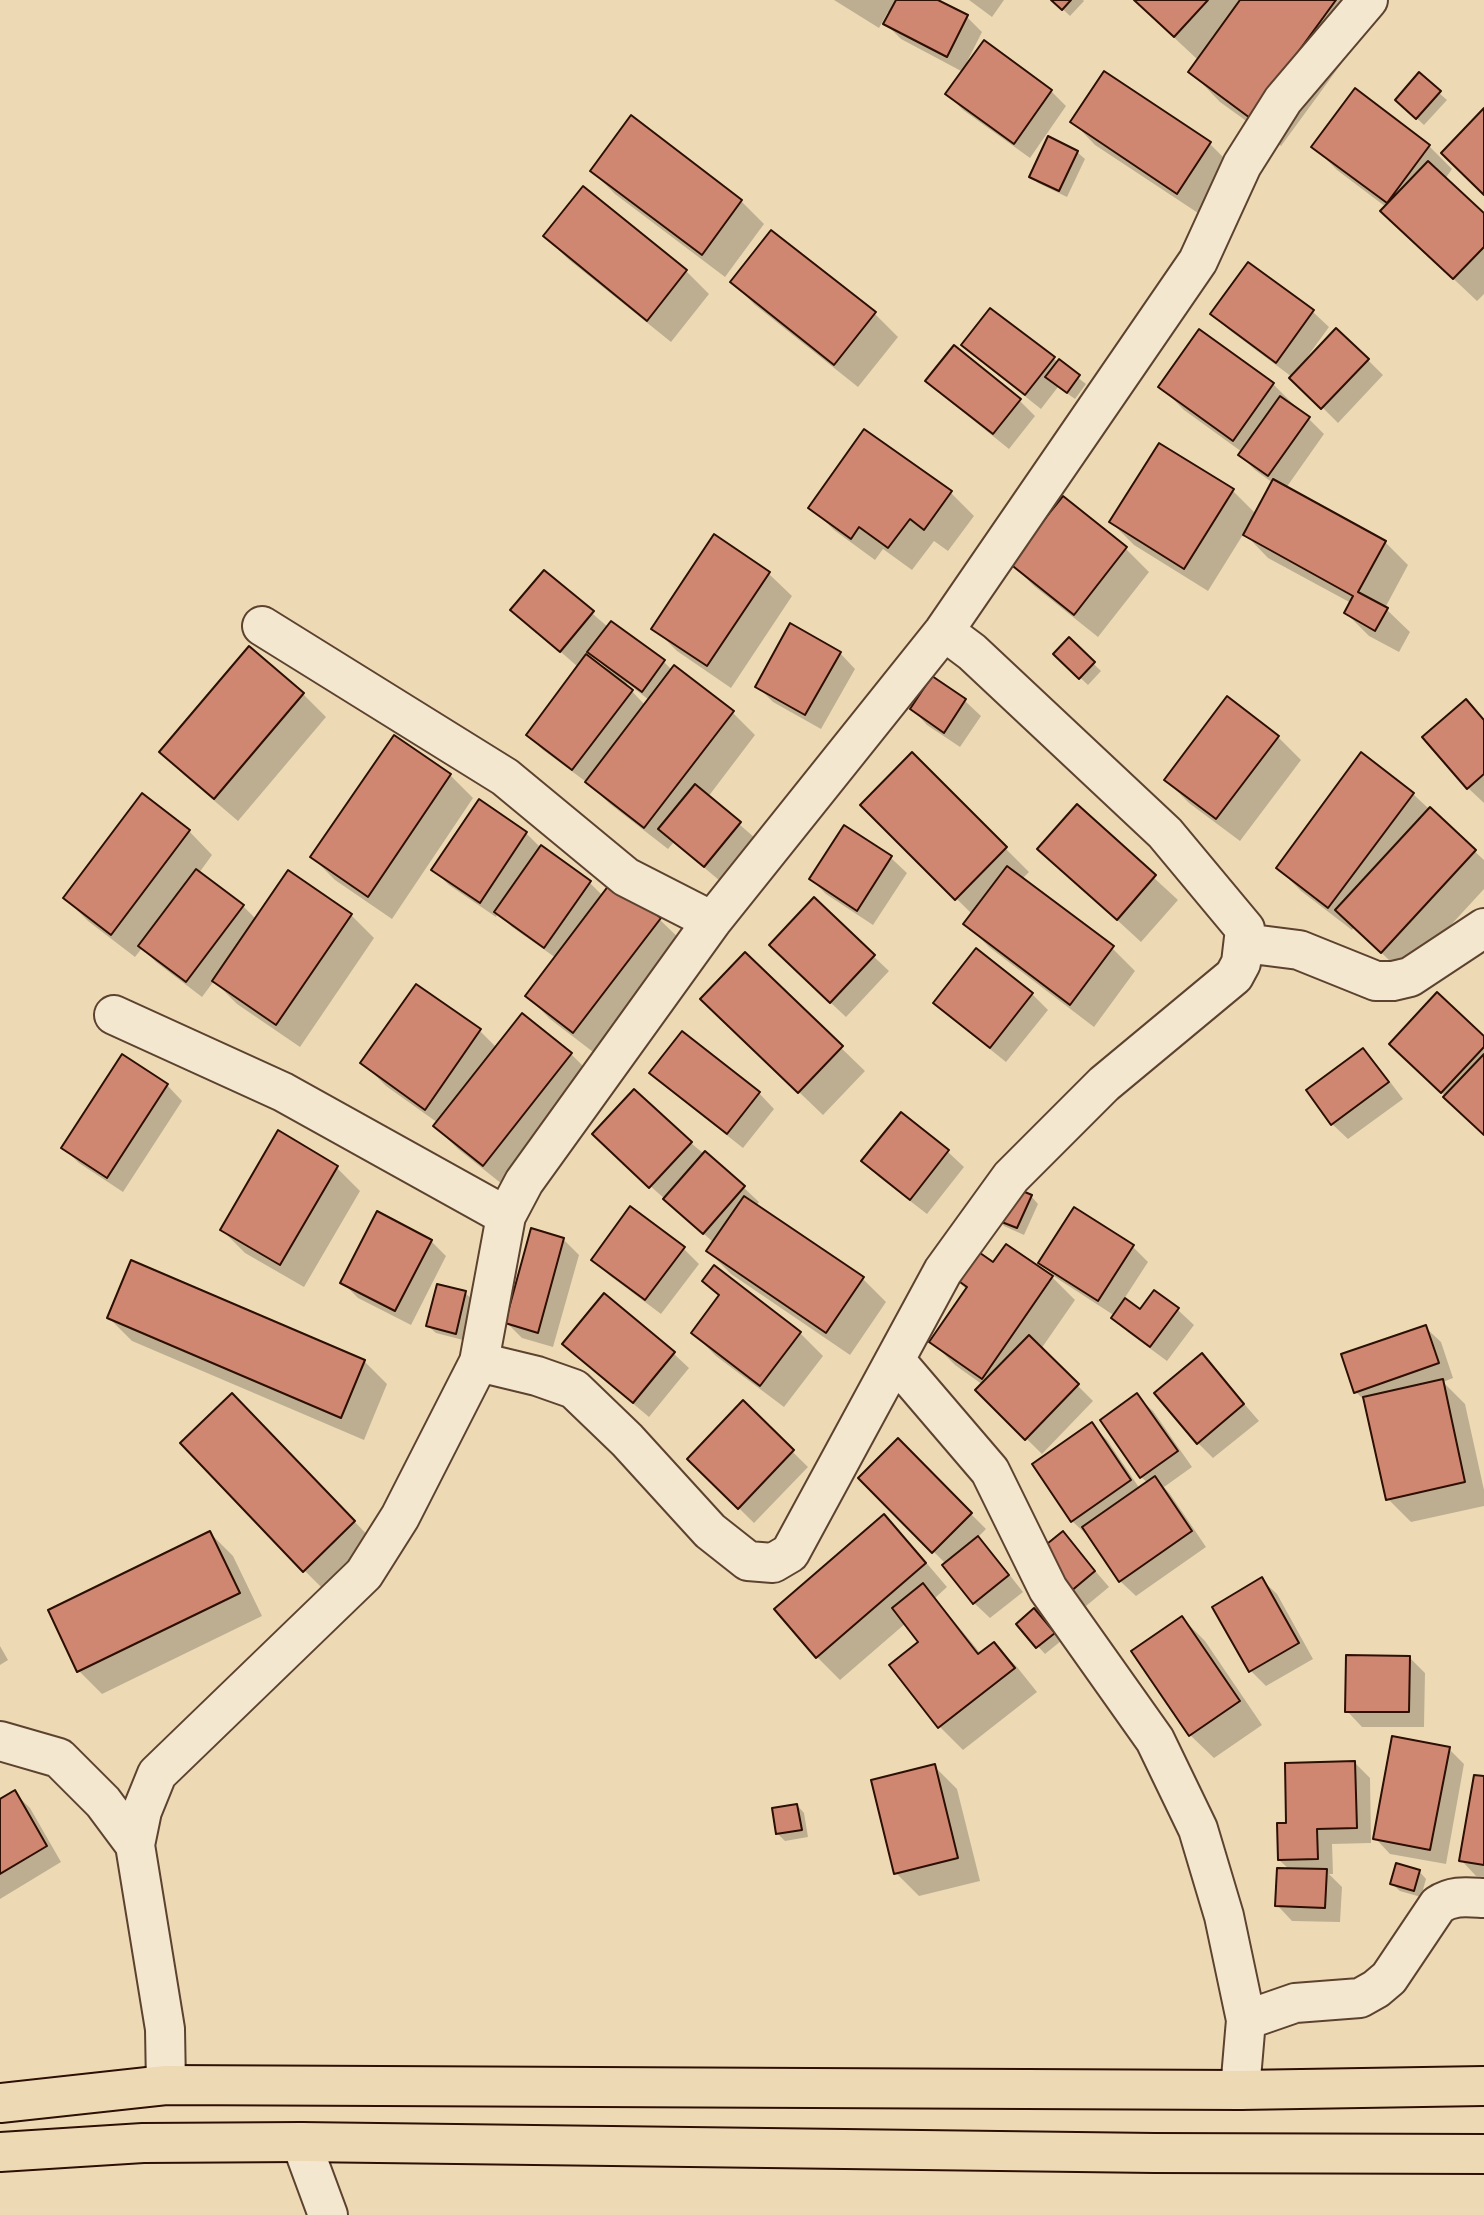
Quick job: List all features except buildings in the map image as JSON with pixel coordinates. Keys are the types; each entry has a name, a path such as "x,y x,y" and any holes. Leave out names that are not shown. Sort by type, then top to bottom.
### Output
{"highway":[{"path":"0,2103 166,2085 1240,2090 1484,2087"},
{"path":"0,2152 143,2143 301,2142 1155,2153 1484,2154"}],"street":[{"path":"166,2085 165,2029 135,1844 142,1811 157,1774 364,1574 400,1517 479,1362 506,1216 524,1182 712,921 943,631 1198,261 1242,165 1283,100 1368,0"},
{"path":"262,626 505,776 626,877 712,921"},
{"path":"479,1362 537,1376 574,1389 627,1440 710,1531 748,1561 773,1563 790,1553 943,1271 1011,1177 1104,1084 1234,976 1241,963 1245,929 1166,833 972,652 943,631"},
{"path":"1244,943 1299,950 1376,981 1393,981 1410,977 1484,928"},
{"path":"114,1015 283,1092 506,1216"},
{"path":"895,1360 990,1471 1048,1589 1155,1740 1198,1829 1224,1916 1246,2020 1240,2090"},
{"path":"0,1741 59,1758 103,1802 135,1844"},
{"path":"1246,2020 1295,2003 1360,1998 1389,1978 1438,1905 1448,1898 1458,1896 1484,1898"},
{"path":"301,2142 328,2215"}]}
